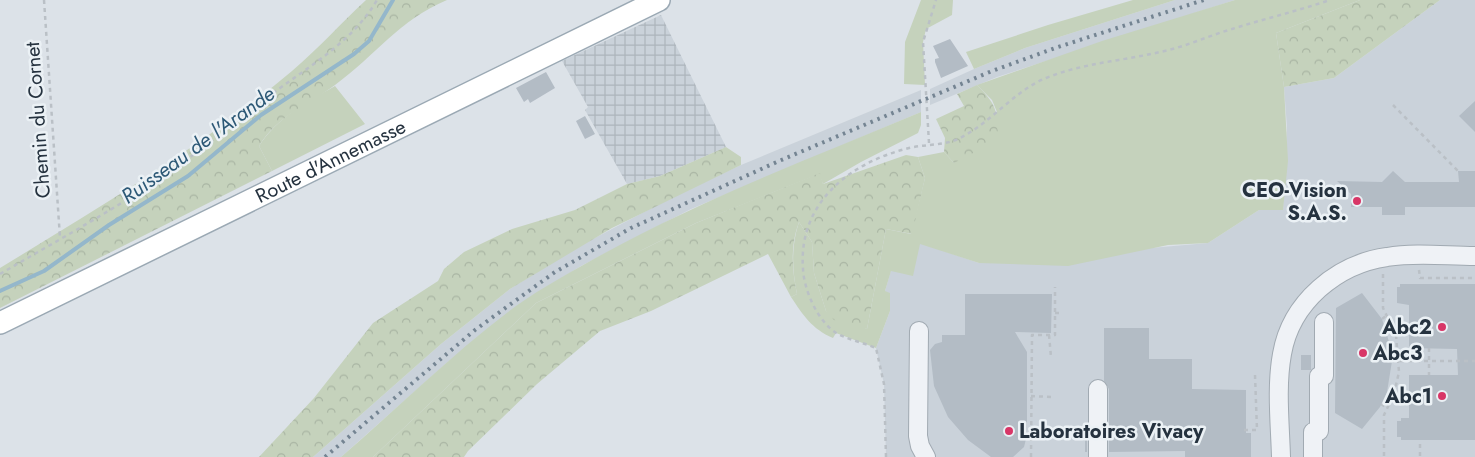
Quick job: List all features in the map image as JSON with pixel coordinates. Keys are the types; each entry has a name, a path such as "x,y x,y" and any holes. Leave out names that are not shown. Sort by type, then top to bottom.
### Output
{"main road":[{"name":"Route d'Annemasse","path":"0,323 659,0"}],"street":[{"path":"1281,457 1280,378 1282,352 1294,321 1308,300 1341,272 1356,265 1383,258 1419,255 1475,256"},
{"path":"1313,457 1313,432 1319,431 1319,376 1324,376 1324,322"},
{"path":"919,331 918,436 920,446 926,457"},
{"path":"1098,389 1098,457"}],"path":[{"name":"Chemin du Cornet","path":"44,0 60,238"},
{"path":"0,274 159,179 213,140 270,95 337,47 366,19 377,0"},
{"path":"930,143 923,42 936,0"},
{"path":"886,457 884,384 876,348 836,333 827,324 808,294 803,274 802,254 810,217 827,193 843,178 883,157 930,143 943,144 961,138 1034,84 1055,74 1091,64 1173,49 1330,0"},
{"path":"1393,105 1458,171"},
{"path":"1419,255 1420,278 1475,278"},
{"path":"1383,258 1383,308 1396,335 1399,362 1397,383 1384,415 1384,456"},
{"path":"1031,457 1032,335 1055,335 1055,287"},
{"path":"1055,313 1063,313"},
{"path":"1382,319 1386,316"},
{"path":"1049,335 1050,357"},
{"path":"1429,348 1429,375"},
{"path":"1392,361 1475,361"},
{"path":"1244,430 1257,430 1255,375"},
{"path":"1032,396 1051,396"},
{"path":"1382,404 1387,408"},
{"path":"1031,429 1051,429"},
{"path":"1420,440 1420,456"}],"shaded area":[{"path":"1175,0 1235,0 997,77 930,105 930,89 974,69 1025,48"},
{"path":"1440,0 1475,0 1475,457 886,457 884,384 876,348 890,311 885,291 891,270 920,243 979,263 1208,243 1259,210 1283,210 1287,127 1284,87 1334,78"},
{"path":"661,15 726,147 660,176 627,184 585,110 588,107 562,61"},
{"path":"921,90 921,112 691,209 581,266 517,306 450,360 341,457 313,457 441,344 510,289 574,249 682,192 741,165"}],"green space":[{"path":"366,0 447,0 430,8 401,28 350,74 294,111 275,126 259,146 272,171 0,308 0,268 150,175 258,99 311,54"},
{"path":"921,0 953,0 952,15 926,29 923,42 925,85 904,84 905,42"},
{"path":"1133,0 1175,0 1025,48 974,69 966,52 1048,25"},
{"path":"1235,0 1360,0 1276,33 1284,87 1288,161 1283,210 1259,210 1208,243 1168,245 1068,266 979,263 920,244 913,276 891,271 885,291 890,293 890,311 876,348 836,333 833,338 819,330 809,321 791,297 797,294 793,258 799,222 812,242 814,273 826,311 867,329 886,229 911,234 925,178 918,157 944,152 954,163 997,112 992,100 977,85 1102,41"},
{"path":"1360,0 1440,0 1334,78 1284,87 1276,33"},
{"path":"977,85 993,104 998,140 954,163 944,152 945,138 936,119 964,106 957,94"},
{"path":"335,86 365,124 272,171 259,146 266,136 293,111"},
{"path":"921,112 921,125 918,133 823,184 819,174 696,223 536,303 373,457 341,457 471,342 516,306 548,285 603,254 720,196"},
{"path":"726,147 741,157 741,165 612,228 510,289 441,344 313,457 259,457 314,398 373,323 438,281 444,269 464,252 512,229 575,210 627,184 660,176"},
{"path":"906,155 918,157 925,178 912,234 886,229 867,329 834,320 826,311 814,273 812,242 799,222 794,240 793,258 797,294 791,297 768,254 651,311 600,331 537,384 464,457 373,457 536,303 696,223 820,173 823,184"}],"building":[{"path":"950,39 968,66 941,78 935,62 935,59 939,58 933,46"},
{"path":"546,72 555,88 530,103 528,99 524,102 516,88"},
{"path":"1475,101 1475,132 1459,116"},
{"path":"585,116 595,134 585,139 576,121"},
{"path":"1393,171 1405,182 1459,182 1458,171 1475,171 1475,207 1405,207 1405,215 1382,215 1382,207 1351,207 1351,194 1337,181 1382,182"},
{"path":"1400,284 1475,284 1475,440 1401,440 1401,437 1397,437 1397,421 1401,421 1401,418 1409,418 1409,375 1458,375 1457,349 1409,348 1409,305 1397,303 1397,287 1400,287"},
{"name":"Abc3","path":"1362,293 1382,319 1390,345 1392,361 1387,392 1380,407 1362,429 1335,413 1336,308"},
{"path":"965,294 1052,294 1051,333 1015,332 1027,352 1027,435 1024,447 1013,457 991,457 968,440 948,417 934,386 930,350 935,344 942,342 942,335 965,335"},
{"path":"1104,328 1149,328 1149,359 1192,359 1192,389 1246,390 1246,433 1251,433 1251,457 1185,457 1185,451 1109,452 1109,389 1104,381"},
{"path":"1301,355 1311,355 1311,370 1301,370"},
{"path":"1085,428 1087,429 1087,452 1085,452"}],"waterway":[{"name":"Ruisseau de l'Arande","path":"0,291 44,271 109,225 188,176 261,115 354,54 369,41 393,0"}],"railway":[{"path":"325,457 475,330 555,272 631,228 779,161 992,71 1058,47 1204,0"}],"place":[{"name":"CEO-Vision S.A.S.","path":"1357,201"},
{"name":"Abc2","path":"1442,327"},
{"name":"Abc3","path":"1363,353"},
{"name":"Abc1","path":"1442,396"},
{"name":"Laboratoires Vivacy","path":"1009,431"}]}
